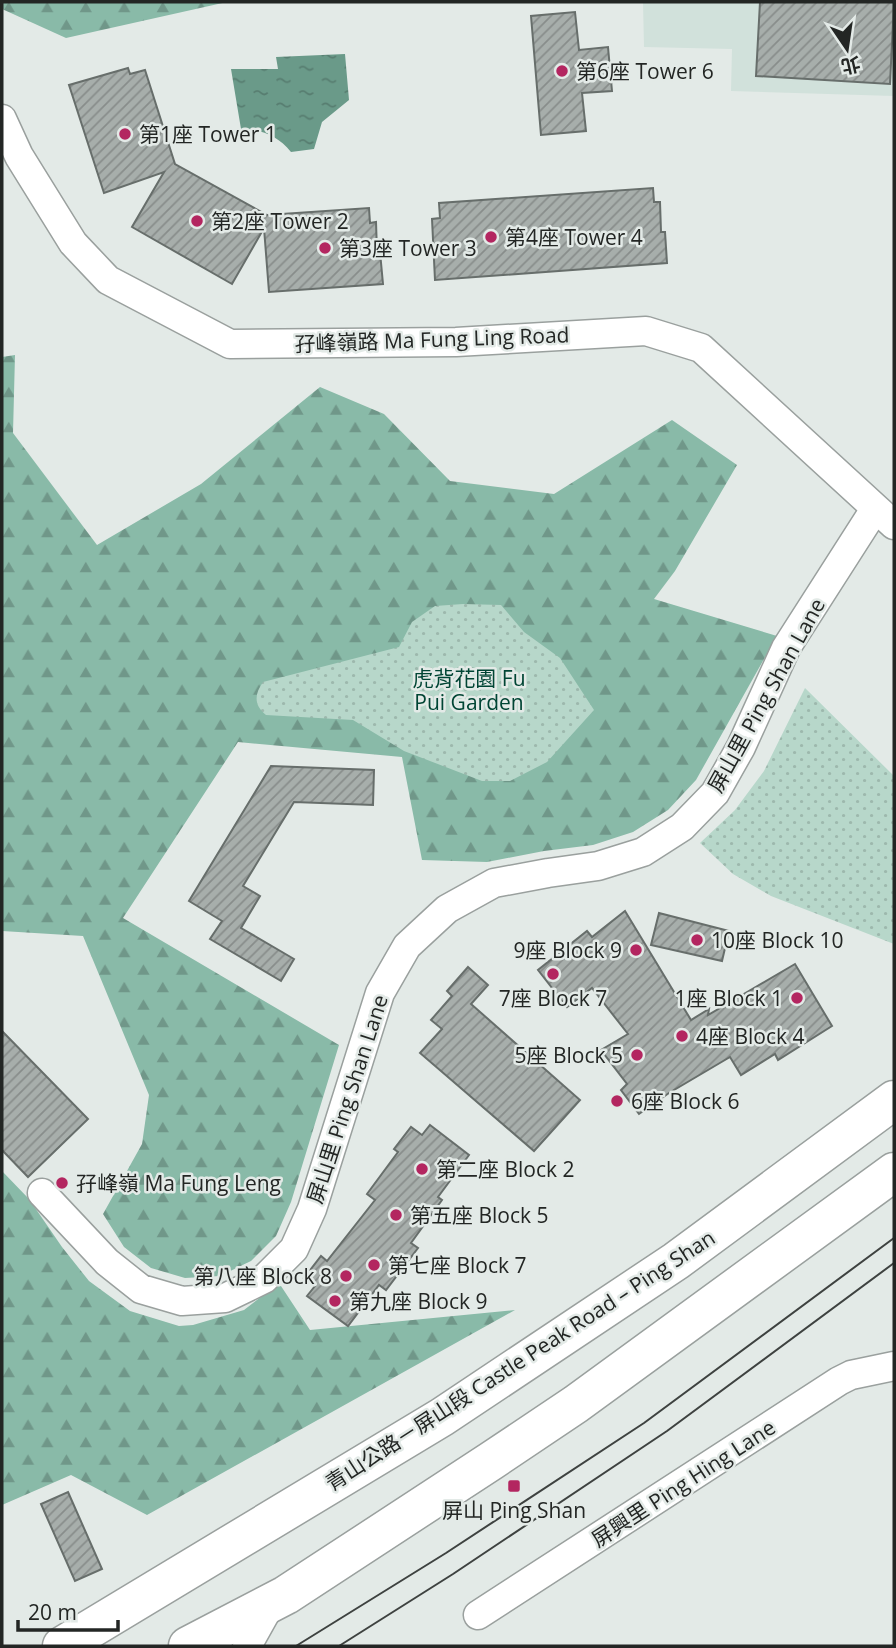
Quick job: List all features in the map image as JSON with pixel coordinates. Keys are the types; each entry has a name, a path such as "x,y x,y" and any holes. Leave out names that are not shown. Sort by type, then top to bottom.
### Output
{"main road":[{"name":"青山公路－屏山段 Castle Peak Road – Ping Shan","path":"62,1646 442,1417 686,1254 894,1100"},
{"path":"188,1646 270,1605 576,1404 894,1171"}],"street":[{"name":"孖峰嶺路 Ma Fung Ling Road","path":"2,119 19,156 73,243 108,280 230,344 456,342 646,331 701,348 885,517"},
{"name":"屏山里 Ping Shan Lane","path":"42,1193 107,1262 141,1289 182,1301 225,1298 264,1279 294,1249 312,1209 380,993 407,946 447,909 494,883 610,863 643,852 682,827 715,793 741,747 786,648 885,517"},
{"name":"屏興里 Ping Hing Lane","path":"478,1615 839,1381 852,1375 894,1366"},
{"path":"247,1646 270,1605"}],"shaded area":[{"path":"643,2 894,2 894,96 731,91 732,49 644,47"}],"green space":[{"path":"2,2 227,2 66,38 2,9"},
{"path":"15,355 13,433 97,545 201,484 320,387 384,414 450,481 554,494 672,420 737,465 675,571 654,599 777,636 696,780 668,810 633,832 593,845 487,862 422,860 402,757 238,742 123,918 339,1045 291,1202 276,1236 251,1261 220,1276 185,1278 151,1268 124,1247 103,1214 142,1144 149,1095 83,936 2,931 2,357"},
{"name":"虎背花園 Fu Pui Garden","path":"501,605 524,632 560,658 594,710 547,762 510,781 482,781 404,751 353,720 266,715 257,704 258,691 263,682 399,647 412,622 435,606"},
{"path":"805,688 894,776 894,944 771,896 733,874 700,843 735,810 764,771"},
{"path":"2,1171 29,1199 89,1281 130,1311 179,1326 193,1325 244,1310 279,1283 310,1330 515,1310 147,1515 71,1475 2,1505"}],"water":[{"path":"345,54 349,100 322,122 314,149 291,152 269,134 241,129 231,69 278,69 276,57"}],"building":[{"path":"760,2 894,2 890,84 756,76"},
{"name":"第6座 Tower 6","path":"575,12 579,50 608,47 612,91 582,93 586,131 541,135 531,16"},
{"path":"128,68 130,74 145,70 175,164 267,215 369,208 370,223 376,222 377,252 380,252 383,284 269,292 264,228 232,284 132,227 164,172 104,193 69,85"},
{"path":"653,188 654,202 660,202 661,232 665,232 667,263 435,280 432,219 440,218 439,203"},
{"path":"271,766 374,770 373,805 294,802 243,886 260,896 241,928 294,959 281,981 210,939 222,921 189,901"},
{"path":"625,911 691,1020 709,1009 708,1015 795,964 832,1026 778,1060 775,1054 741,1075 730,1057 639,1114 621,1090 627,1084 601,1050 628,1034 592,988 567,1007 538,970 587,931 592,937"},
{"name":"10座 Block 10","path":"659,913 729,931 722,961 651,945"},
{"path":"468,967 488,985 471,1004 580,1100 534,1151 420,1053 442,1029 431,1020 452,996 447,991"},
{"path":"2,1031 88,1119 28,1177 2,1150"},
{"path":"430,1125 469,1155 438,1197 442,1200 411,1243 418,1248 386,1290 379,1285 348,1326 307,1296 315,1286 304,1278 321,1256 327,1261 375,1200 367,1194 398,1152 394,1149 411,1127 422,1135"},
{"path":"68,1492 102,1569 75,1581 41,1504"}],"tram line":[{"path":"296,1646 446,1553 644,1423 894,1238"},
{"path":"339,1646 453,1574 667,1431 894,1263"}],"place":[{"name":"第6座 Tower 6","path":"562,71"},
{"name":"第1座 Tower 1","path":"125,134"},
{"name":"第2座 Tower 2","path":"197,221"},
{"name":"第4座 Tower 4","path":"491,237"},
{"name":"第3座 Tower 3","path":"325,248"},
{"name":"10座 Block 10","path":"697,940"},
{"name":"9座 Block 9","path":"636,950"},
{"name":"7座 Block 7","path":"553,974"},
{"name":"1座 Block 1","path":"797,998"},
{"name":"4座 Block 4","path":"682,1036"},
{"name":"5座 Block 5","path":"637,1055"},
{"name":"6座 Block 6","path":"617,1101"},
{"name":"第二座 Block 2","path":"422,1169"},
{"name":"孖峰嶺 Ma Fung Leng","path":"62,1183"},
{"name":"第五座 Block 5","path":"396,1215"},
{"name":"第七座 Block 7","path":"374,1265"},
{"name":"第八座 Block 8","path":"346,1276"},
{"name":"第九座 Block 9","path":"335,1301"},
{"name":"屏山 Ping Shan","path":"514,1486"}]}
